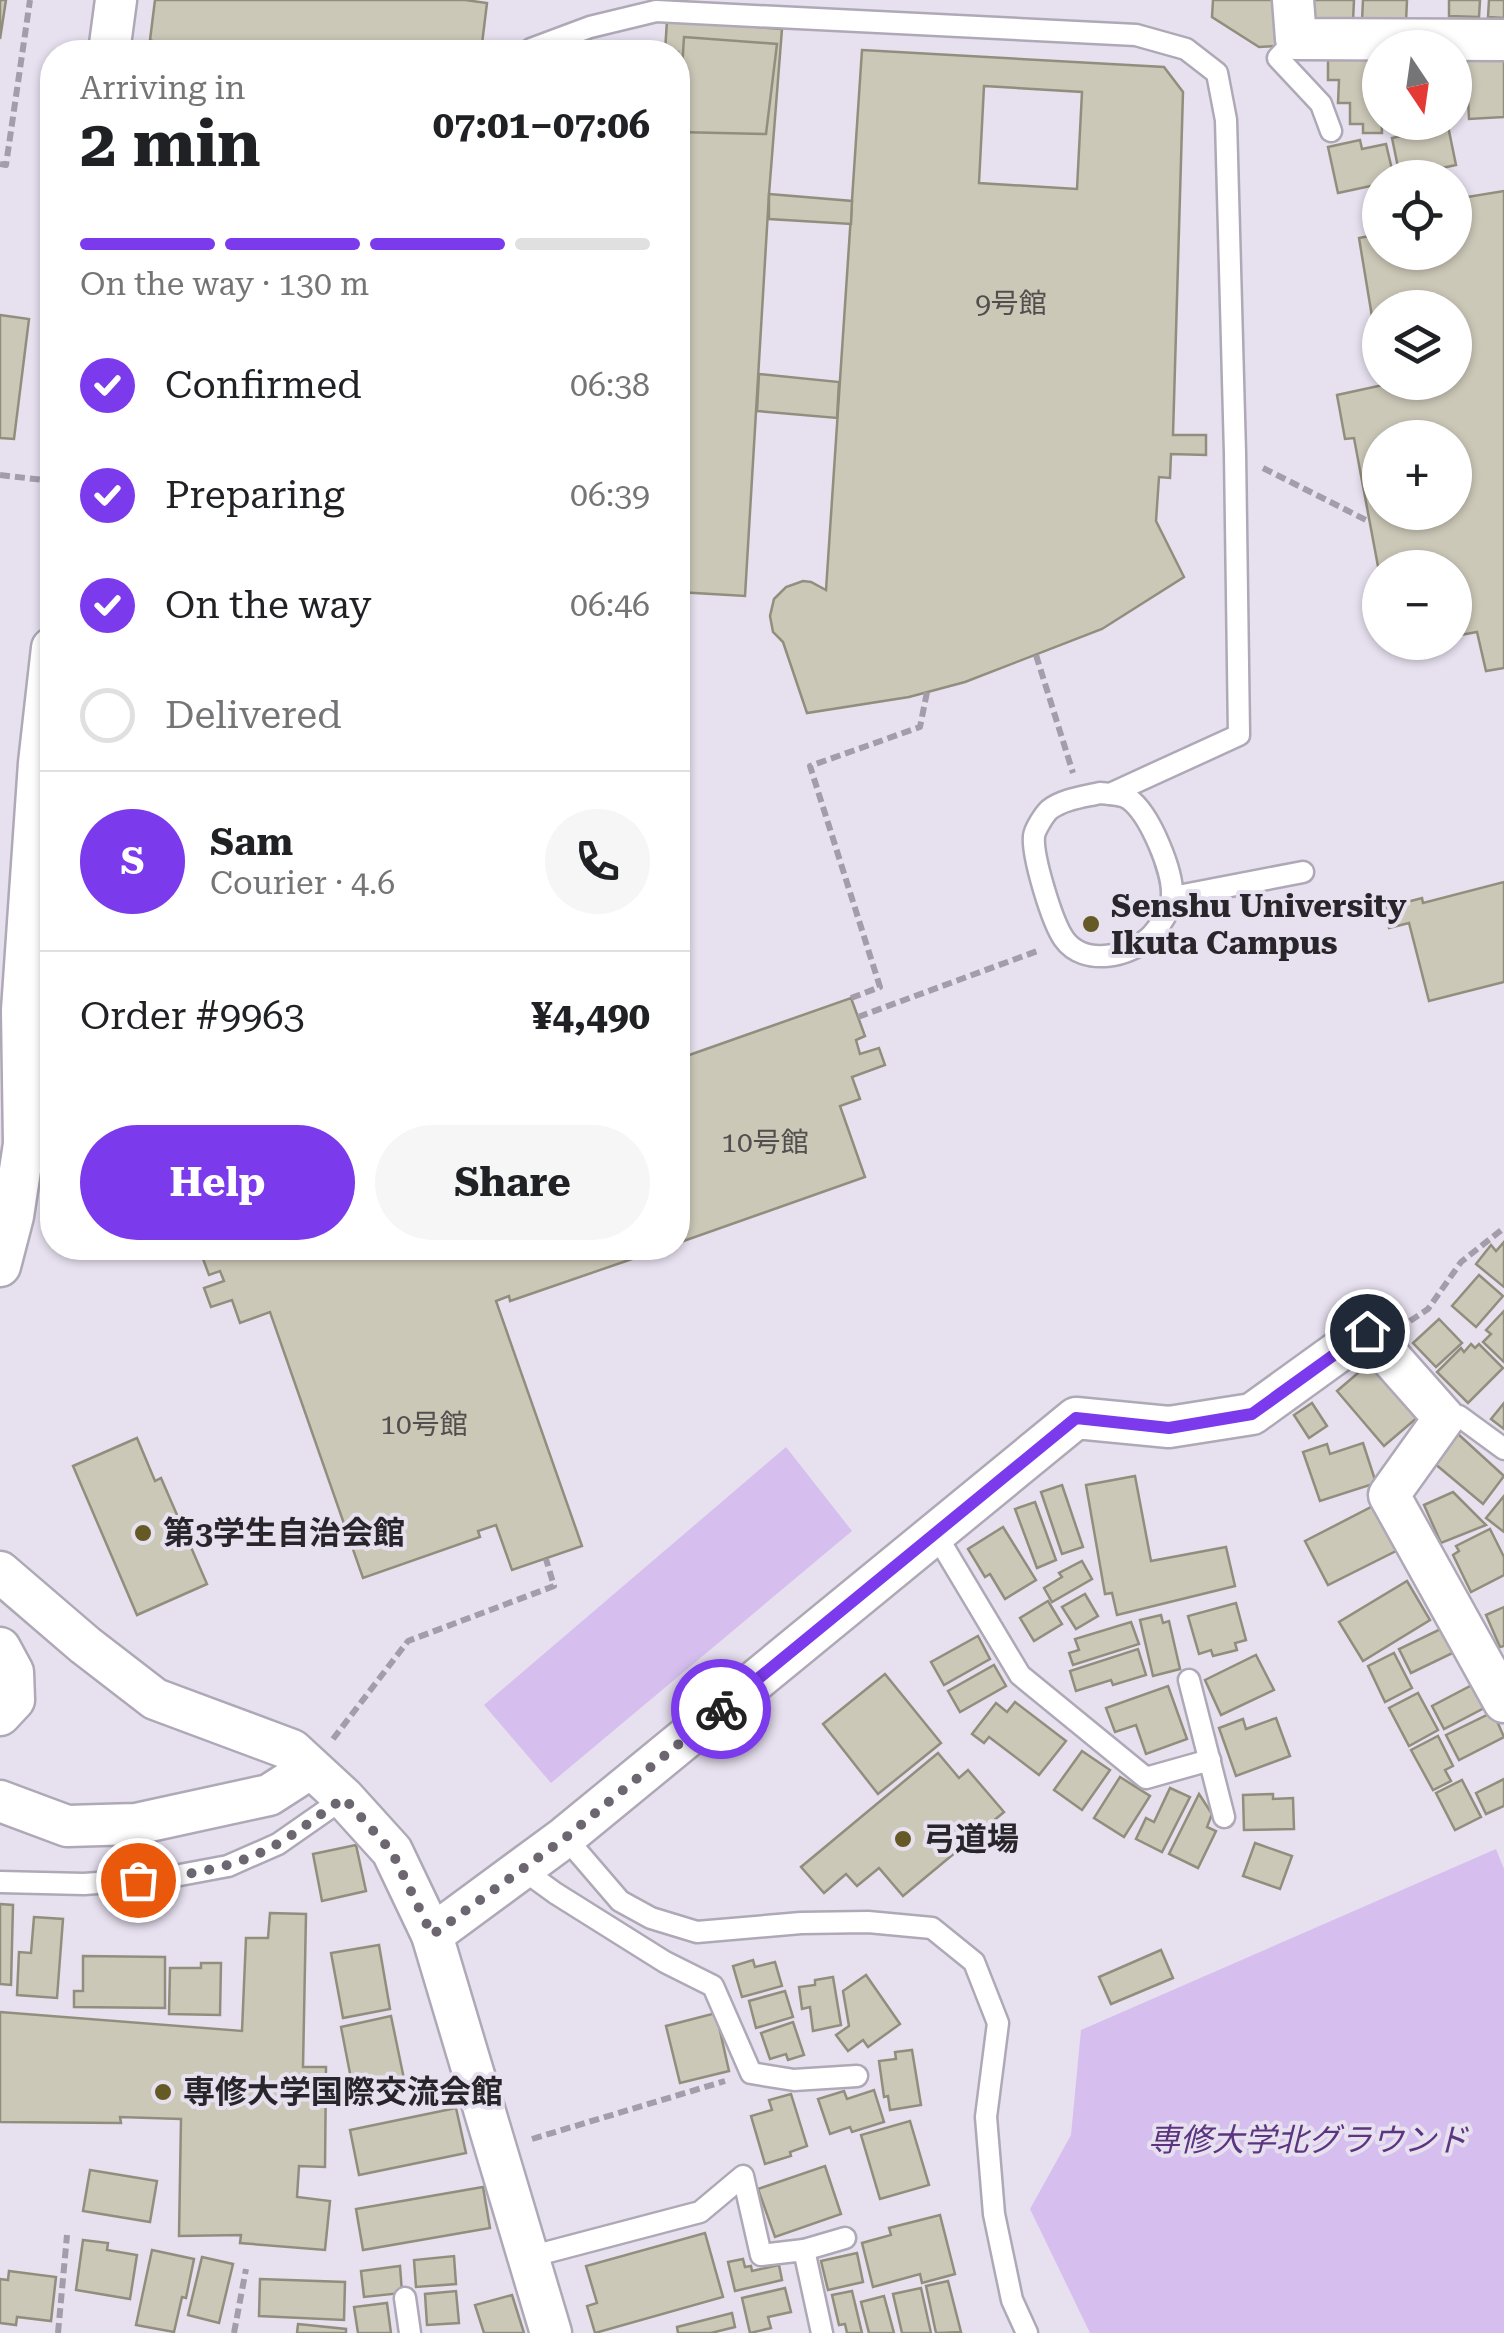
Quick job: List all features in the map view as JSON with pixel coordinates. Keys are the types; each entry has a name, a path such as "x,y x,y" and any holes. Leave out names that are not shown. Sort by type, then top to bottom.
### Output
{"street":[{"path":"110,40 116,0"},
{"path":"1294,20 1362,30"},
{"path":"1472,42 1504,40"},
{"path":"0,1266 13,1216 24,1144 22,1010 40,754"},
{"path":"432,1935 565,1838 1076,1418 1169,1428 1252,1414 1367,1331 1444,1418 1390,1496 1504,1702"},
{"path":"0,1572 154,1699 292,1750 344,1798 392,1852 432,1935 552,2333"},
{"path":"0,1648 13,1672 14,1700 0,1716"},
{"path":"0,1801 67,1826 136,1824 269,1795 311,1768"}],"lane":[{"path":"555,40 656,11 1136,36 1186,48 1218,73 1226,120 1239,736 1110,794"},
{"path":"1294,20 1278,58 1321,104 1331,130"},
{"path":"1100,793 1127,797 1142,812 1162,849 1172,897 1160,926 1142,946 1112,957 1086,955 1065,941 1043,892 1034,835 1047,812 1081,798 1100,793"},
{"path":"1172,897 1303,872"},
{"path":"1444,1418 1459,1416 1504,1449"},
{"path":"935,1533 1020,1675 1146,1778 1210,1760"},
{"path":"1190,1680 1224,1817"},
{"path":"0,1882 84,1884 164,1878 228,1866 278,1844 344,1798"},
{"path":"565,1838 620,1901 651,1918 697,1932 801,1923 868,1922 932,1928 974,1962 998,2022 986,2117 994,2214 1012,2300 1027,2333"},
{"path":"522,1869 665,1962 712,1986 750,2073 794,2080 857,2076"},
{"path":"529,2257 700,2212 743,2176 760,2256 804,2250 844,2238"},
{"path":"804,2250 822,2333"},
{"path":"405,2298 410,2333"}],"path":[{"path":"0,164 6,165 30,0"},
{"path":"1235,453 1362,518"},
{"path":"0,475 40,480"},
{"path":"1036,655 1081,798"},
{"path":"851,998 880,987 810,766 920,727 927,692"},
{"path":"858,1018 1065,941"},
{"path":"1378,1343 1428,1308 1461,1262 1504,1228"},
{"path":"311,1768 408,1641 554,1586 546,1559"},
{"path":"497,2149 750,2073"},
{"path":"58,2333 67,2235"},
{"path":"234,2333 246,2268"}],"green space":[{"path":"786,1447 852,1531 551,1783 484,1705"},
{"name":"専修大学北グラウンド","path":"1496,1849 1504,1869 1504,2333 1090,2333 1030,2209 1071,2135 1081,2030"}],"building":[{"path":"0,0 6,0 0,39"},
{"path":"155,0 487,3 482,40 150,40"},
{"path":"1213,0 1278,0 1276,46 1259,47 1212,17"},
{"path":"1307,0 1354,0 1353,21 1306,19"},
{"path":"1363,0 1407,0 1406,22 1362,21"},
{"path":"1449,0 1480,0 1479,17 1449,16"},
{"path":"1489,0 1504,0 1504,18 1488,17"},
{"path":"667,20 782,29 745,596 690,593 690,40 666,40"},
{"path":"684,37 777,44 766,134 690,132 690,40"},
{"path":"862,50 1164,67 1183,92 1173,435 1206,435 1206,455 1171,454 1170,478 1159,477 1156,521 1184,577 1102,629 965,682 909,697 807,713 770,616 774,599 786,587 803,581 826,590","holes":["984,86 1082,92 1077,189 979,183"]},
{"path":"1362,55 1362,124 1350,124 1350,103 1338,103 1339,80 1328,80 1328,56"},
{"path":"1504,57 1504,117 1472,119 1472,59"},
{"path":"1360,140 1362,149 1386,144 1390,160 1362,160 1362,188 1338,193 1328,147"},
{"path":"1392,140 1451,140 1455,160 1397,160"},
{"path":"1504,191 1504,668 1486,671 1477,632 1472,633 1472,550 1375,550 1371,530 1472,530 1472,420 1362,420 1362,481 1354,438 1345,439 1337,395 1362,390 1362,400 1472,400 1472,290 1368,290 1364,270 1472,270 1472,196"},
{"path":"769,194 852,201 851,224 769,219"},
{"path":"0,315 29,319 14,439 0,438"},
{"path":"759,374 839,382 837,418 757,411"},
{"path":"1504,882 1504,982 1429,1001 1409,923 1389,928 1384,908 1422,898 1423,903"},
{"path":"851,998 865,1036 856,1040 860,1054 879,1048 885,1065 852,1077 860,1099 840,1106 865,1177 690,1239 690,1055"},
{"path":"1504,1242 1504,1287 1476,1264 1491,1245 1496,1251"},
{"path":"203,1260 629,1260 510,1301 509,1296 496,1301 582,1546 512,1570 496,1525 478,1531 480,1537 363,1578 270,1312 240,1323 232,1300 211,1307 204,1288 224,1281 220,1271 209,1275"},
{"path":"1479,1275 1503,1296 1476,1327 1452,1306"},
{"path":"1504,1311 1504,1362 1483,1342 1491,1334 1486,1330"},
{"path":"1439,1319 1462,1343 1436,1367 1413,1343"},
{"path":"1471,1344 1475,1348 1479,1344 1503,1368 1468,1403 1437,1372 1461,1348 1464,1352"},
{"path":"1372,1361 1419,1416 1384,1446 1337,1391"},
{"path":"1312,1403 1327,1426 1309,1438 1294,1415"},
{"path":"1504,1403 1504,1429 1491,1419"},
{"path":"1458,1434 1504,1476 1483,1504 1434,1463"},
{"name":"第3学生自治会館","path":"137,1438 155,1481 161,1478 207,1584 137,1615 73,1466"},
{"path":"1363,1443 1376,1483 1320,1501 1303,1452 1327,1444 1330,1454"},
{"path":"1135,1476 1151,1561 1226,1547 1235,1586 1117,1615 1112,1593 1105,1594 1086,1485"},
{"path":"1062,1485 1083,1547 1062,1554 1041,1492"},
{"path":"1453,1492 1486,1525 1441,1543 1424,1505"},
{"path":"1504,1496 1504,1532 1486,1518"},
{"path":"1035,1502 1056,1560 1037,1568 1015,1509"},
{"path":"1377,1504 1400,1549 1328,1585 1305,1541"},
{"path":"1003,1527 1036,1580 1005,1599 968,1549"},
{"path":"1490,1529 1504,1557 1504,1575 1471,1592 1453,1555 1459,1551 1456,1546"},
{"path":"1082,1561 1092,1579 1052,1602 1044,1588 1062,1577 1059,1573"},
{"path":"1407,1581 1430,1620 1363,1661 1339,1622"},
{"path":"1085,1594 1098,1616 1076,1629 1062,1607"},
{"path":"1048,1601 1062,1624 1034,1641 1020,1618"},
{"path":"1236,1603 1246,1640 1235,1643 1237,1650 1213,1656 1211,1650 1199,1654 1188,1616"},
{"path":"1504,1607 1504,1646 1500,1647 1486,1615"},
{"path":"1161,1615 1163,1623 1169,1621 1180,1669 1153,1676 1140,1620"},
{"path":"1131,1622 1139,1644 1073,1665 1069,1653 1079,1650 1075,1639"},
{"path":"1447,1626 1459,1650 1411,1673 1399,1649"},
{"path":"978,1636 990,1659 944,1685 931,1662"},
{"path":"1138,1649 1146,1675 1076,1691 1070,1671"},
{"path":"1394,1653 1412,1688 1385,1702 1368,1666"},
{"path":"1256,1655 1274,1690 1221,1715 1205,1680"},
{"path":"994,1665 1006,1686 960,1712 948,1691"},
{"path":"885,1674 941,1743 878,1794 823,1724"},
{"path":"1476,1683 1488,1706 1444,1729 1432,1706"},
{"path":"1168,1686 1187,1739 1146,1754 1136,1725 1115,1732 1106,1708"},
{"path":"1418,1693 1438,1730 1409,1746 1389,1708"},
{"path":"1015,1702 1066,1741 1039,1775 989,1737 984,1743 972,1734 996,1703 1007,1712"},
{"path":"1493,1712 1504,1737 1459,1760 1446,1735"},
{"path":"1276,1718 1290,1756 1236,1776 1219,1728 1243,1719 1246,1729"},
{"path":"1438,1736 1453,1766 1445,1770 1451,1781 1433,1790 1411,1750"},
{"path":"1082,1751 1110,1770 1082,1810 1054,1790"},
{"name":"弓道場","path":"938,1753 959,1778 968,1770 1004,1812 903,1896 879,1868 857,1886 846,1874 824,1893 801,1867"},
{"path":"1120,1777 1150,1796 1124,1837 1094,1818"},
{"path":"1504,1779 1504,1806 1486,1814 1476,1793"},
{"path":"1462,1780 1481,1817 1455,1830 1436,1793"},
{"path":"1170,1788 1190,1797 1162,1852 1136,1839 1146,1818 1154,1822"},
{"path":"1199,1794 1212,1814 1207,1827 1216,1831 1198,1868 1169,1854"},
{"path":"1273,1794 1273,1799 1293,1798 1294,1829 1244,1830 1243,1795"},
{"path":"1255,1843 1292,1856 1280,1889 1243,1876"},
{"path":"356,1845 366,1891 322,1901 313,1854"},
{"path":"0,1904 13,1905 11,1985 0,1984"},
{"name":"専修大学国際交流会館","path":"270,1913 306,1914 303,2067 326,2067 325,2167 299,2166 297,2197 330,2201 325,2250 240,2243 241,2235 179,2236 181,2119 120,2117 121,2123 0,2122 0,2012 242,2031 246,1938 268,1938"},
{"path":"34,1917 63,1919 57,1998 17,1995 19,1952 31,1953"},
{"path":"379,1945 390,2009 343,2018 331,1953"},
{"path":"1161,1950 1173,1978 1111,2004 1099,1977"},
{"path":"83,1956 165,1957 165,2008 74,2007 74,1991 83,1991"},
{"path":"753,1960 755,1967 775,1962 782,1986 742,1997 733,1966"},
{"path":"201,1963 221,1963 220,2015 169,2014 170,1968 201,1968"},
{"path":"866,1975 900,2024 868,2047 863,2040 848,2051 836,2035 849,2026 843,1991"},
{"path":"833,1977 841,2025 813,2031 810,2007 802,2009 799,1987"},
{"path":"785,1991 793,2017 756,2028 749,2001"},
{"path":"716,2013 729,2071 680,2083 666,2026"},
{"path":"391,2016 404,2079 353,2089 341,2027"},
{"path":"793,2022 804,2055 788,2060 786,2054 770,2059 761,2033"},
{"path":"912,2050 921,2105 890,2110 888,2096 884,2097 879,2061 896,2059 895,2052"},
{"path":"874,2090 884,2122 830,2134 818,2099 844,2091 847,2099"},
{"path":"791,2094 807,2146 765,2164 751,2116 772,2110 769,2100"},
{"path":"456,2108 466,2153 359,2175 350,2130"},
{"path":"910,2121 929,2185 880,2199 861,2135"},
{"path":"825,2166 841,2214 775,2237 758,2189"},
{"path":"90,2170 157,2181 150,2222 83,2211"},
{"path":"483,2187 490,2228 363,2250 356,2209"},
{"path":"940,2215 955,2274 922,2283 920,2274 873,2287 862,2243 891,2235 889,2228"},
{"path":"705,2233 723,2297 595,2333 587,2306 597,2303 586,2266"},
{"path":"83,2240 108,2243 107,2250 137,2255 130,2299 76,2290"},
{"path":"152,2250 194,2259 174,2332 136,2325"},
{"path":"857,2253 863,2282 828,2290 821,2261"},
{"path":"454,2256 456,2284 416,2287 414,2260"},
{"path":"202,2257 233,2264 219,2323 188,2315"},
{"path":"743,2259 745,2267 751,2266 752,2271 779,2265 782,2280 735,2291 728,2262"},
{"path":"400,2266 402,2293 364,2297 361,2271"},
{"path":"9,2271 56,2277 51,2321 17,2317 16,2325 0,2323 0,2279 8,2280"},
{"path":"260,2279 345,2282 344,2320 259,2316"},
{"path":"948,2281 961,2332 936,2333 926,2286"},
{"path":"785,2288 791,2312 768,2317 771,2328 750,2333 742,2298"},
{"path":"921,2288 931,2333 902,2333 893,2294"},
{"path":"456,2291 459,2323 427,2325 425,2294"},
{"path":"852,2291 862,2333 847,2333 845,2324 839,2325 832,2295"},
{"path":"512,2295 524,2333 484,2333 475,2305"},
{"path":"884,2296 894,2333 869,2333 861,2302"},
{"path":"387,2303 391,2333 358,2333 354,2307"},
{"path":"732,2313 735,2327 711,2333 678,2333 677,2327"},
{"path":"298,2324 346,2329 346,2333 297,2333"}],"way so far":[{"path":"138,1880 228,1866 278,1844 344,1798 392,1852 432,1935 565,1838 721,1709"}],"place":[{"name":"Senshu University Ikuta Campus","path":"1091,924"},
{"name":"第3学生自治会館","path":"143,1533"},
{"name":"弓道場","path":"903,1839"},
{"name":"専修大学国際交流会館","path":"163,2092"}],"route":[{"path":"721,1709 1076,1418 1169,1428 1252,1414 1367,1331"}]}
